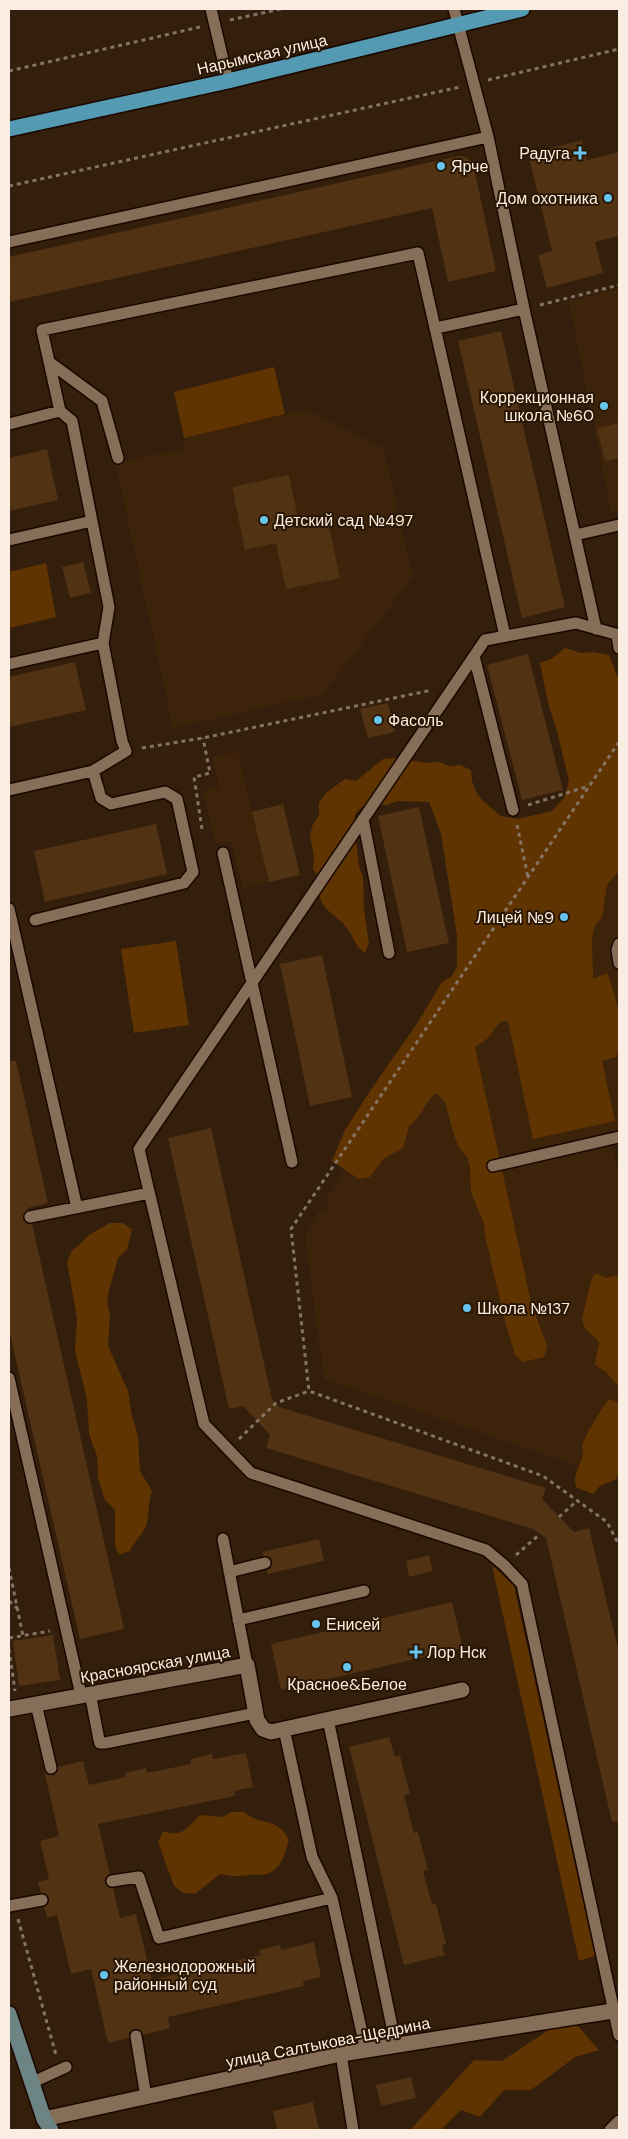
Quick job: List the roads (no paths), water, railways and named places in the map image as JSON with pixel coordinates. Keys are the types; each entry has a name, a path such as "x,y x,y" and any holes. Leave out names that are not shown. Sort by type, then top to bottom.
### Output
{"main road":[{"name":"Нарымская улица","path":"9,128 228,81 522,9"}],"street":[{"name":"Красноярская улица","path":"13,1708 246,1665 257,1720 263,1729 272,1732 462,1690"},
{"name":"улица Салтыкова-Щедрина","path":"48,2125 146,2097 200,2090 341,2054 617,2011"},
{"path":"9,2014 48,2125"}],"lane":[{"path":"211,9 228,81"},
{"path":"454,9 488,137 524,309 596,629"},
{"path":"9,242 488,137"},
{"path":"9,790 92,771 126,750 122,741 103,643 109,607 72,421 60,411 42,330 418,253 506,636"},
{"path":"436,328 524,309"},
{"path":"50,362 102,401 118,458"},
{"path":"9,424 60,411"},
{"path":"9,540 92,521"},
{"path":"575,534 619,525"},
{"path":"619,648 618,635 576,623 485,640 139,1149 204,1424 251,1474 486,1550 522,1584 617,2011 619,2035"},
{"path":"9,664 103,643"},
{"path":"474,656 513,810"},
{"path":"35,920 184,883 193,872 177,798 165,792 111,804 101,798 92,771"},
{"path":"363,819 389,953"},
{"path":"223,853 292,1162"},
{"path":"9,909 77,1208"},
{"path":"619,944 617,950 619,963"},
{"path":"493,1166 619,1137"},
{"path":"30,1216 149,1193"},
{"path":"9,1378 66,1627 100,1742 105,1743 256,1713"},
{"path":"223,1539 246,1665"},
{"path":"229,1572 265,1563"},
{"path":"238,1620 364,1591"},
{"path":"36,1704 51,1768"},
{"path":"328,1719 396,2046"},
{"path":"284,1729 312,1857 332,1898 366,2051"},
{"path":"112,1881 139,1877 159,1938 332,1898"},
{"path":"11,1906 42,1900"},
{"path":"136,2036 146,2097"},
{"path":"341,2054 353,2130"},
{"path":"33,2082 63,2069"},
{"path":"610,2130 619,2122"}],"place":[{"name":"Радуга","path":"580,153"},
{"name":"Ярче","path":"441,166"},
{"name":"Дом охотника","path":"608,198"},
{"name":"Коррекционная школа №60","path":"604,406"},
{"name":"Детский сад №497","path":"264,520"},
{"name":"Фасоль","path":"378,720"},
{"name":"Лицей №9","path":"564,917"},
{"name":"Школа №137","path":"467,1308"},
{"name":"Енисей","path":"316,1624"},
{"name":"Лор Нск","path":"416,1652"},
{"name":"Красное&Белое","path":"347,1667"},
{"name":"Железнодорожный районный суд","path":"104,1975"}]}
